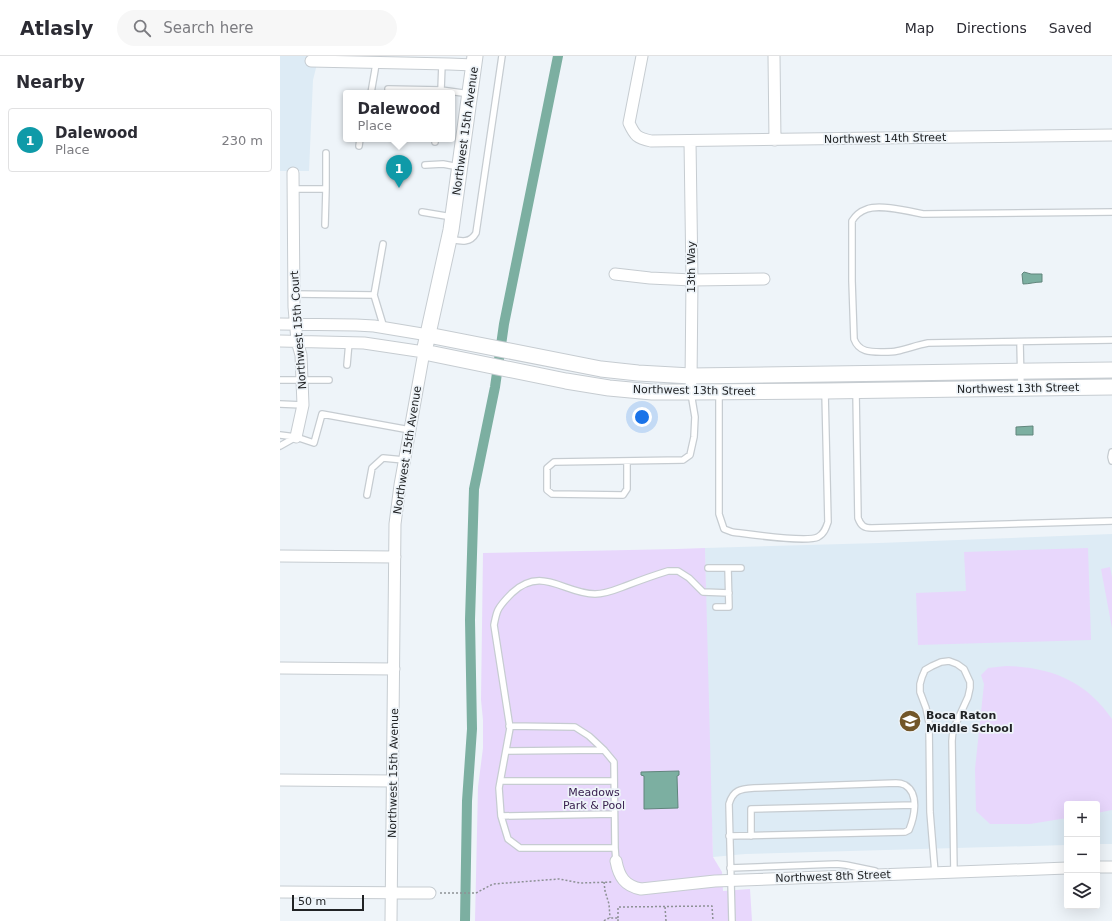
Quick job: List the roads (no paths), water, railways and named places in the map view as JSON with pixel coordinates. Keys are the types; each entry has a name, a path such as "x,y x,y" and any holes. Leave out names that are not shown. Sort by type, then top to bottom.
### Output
{"street":[{"name":"Northwest 14th Street","path":"642,56 629,123 633,133 641,139 651,141 1112,135"},
{"path":"774,56 775,140"},
{"path":"310,59 442,64 475,61"},
{"name":"Northwest 15th Avenue","path":"391,921 395,557 397,504 424,352 449,238 475,61"},
{"name":"13th Way","path":"690,141 692,280 691,392"},
{"name":"Northwest 15th Court","path":"293,174 294,294 297,341 301,356 303,405 296,437"},
{"path":"615,274 650,278 692,280 764,279"},
{"name":"Northwest 13th Street","path":"280,324 356,325 384,328 601,369 691,376 1112,370"},
{"name":"Northwest 13th Street","path":"280,341 364,343 424,352 566,381 609,388 652,392 1112,387"},
{"path":"280,556 395,557"},
{"path":"280,668 394,669"},
{"path":"280,780 392,781"},
{"name":"Northwest 8th Street","path":"616,861 617,869 623,880 634,888 641,889 730,880 1064,868"},
{"path":"1100,867 1112,867"},
{"path":"280,892 430,893"}],"lane":[{"path":"394,56 404,63"},
{"path":"449,238 458,241 468,241 472,239 476,233 502,56"},
{"path":"371,90 376,62"},
{"path":"441,90 442,64"},
{"path":"388,89 406,90"},
{"path":"455,93 470,94"},
{"path":"359,146 360,142"},
{"path":"326,153 326,225"},
{"path":"424,165 443,164 460,167"},
{"path":"293,189 326,189"},
{"path":"1112,212 923,214 896,209 874,208 863,211 852,221 854,340 859,347 867,352 896,352 928,343 1112,340"},
{"path":"422,212 452,217"},
{"path":"383,244 374,295 384,328"},
{"path":"294,294 374,295"},
{"path":"347,364 349,342"},
{"path":"1020,342 1021,388"},
{"path":"280,380 329,380"},
{"path":"856,390 858,518 860,524 865,528 1112,521"},
{"path":"719,392 719,514 724,529 732,532 805,540 818,537 825,531 828,522 825,391"},
{"path":"627,462 627,489 623,495 552,494 547,490 547,468 554,462 683,460 690,455 694,437 695,417 691,392"},
{"path":"280,404 303,405"},
{"path":"280,435 296,437 314,443 322,414 410,430"},
{"path":"280,446 296,437"},
{"path":"1112,452 1112,461"},
{"path":"367,495 372,468 383,458 404,460"},
{"path":"708,568 741,568"},
{"path":"716,607 729,607 728,568"},
{"path":"615,848 520,848 508,839 501,816 500,788 509,726 494,624 498,609 519,586 531,581 544,581 559,584 578,591 594,594 606,593 668,570 678,571 690,578 703,592 729,593"},
{"path":"935,873 930,812 929,723 926,708 920,692 920,684 925,670 941,662 950,661 964,669 970,682 968,697 953,730 952,741 954,872"},
{"path":"509,726 575,727 589,736 614,762 616,861"},
{"path":"506,751 604,750"},
{"path":"501,781 614,781"},
{"path":"729,836 905,832 909,830 914,815 914,798 905,785 896,783 743,789 735,792 729,804 729,836 730,880 732,921"},
{"path":"751,836 751,809 914,805"},
{"path":"501,816 614,814"},
{"path":"730,868 837,864 889,874"}],"waterway":[{"path":"465,921 467,801 472,729 470,620 474,489 495,387 504,324 558,56"}],"place":[{"name":"Dalewood","path":"399,188"},
{"name":"Boca Raton Middle School","path":"910,721"}],"park label":[{"name":"Meadows Park & Pool","path":"594,798"}]}
